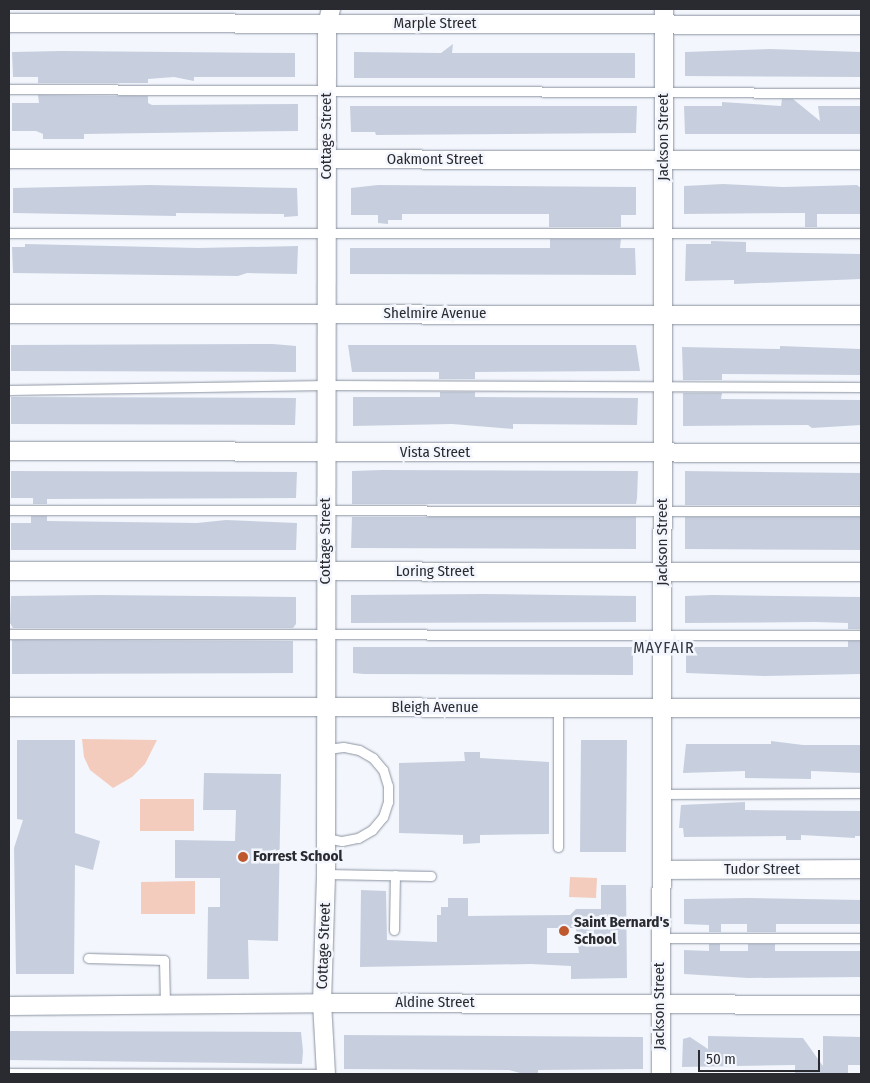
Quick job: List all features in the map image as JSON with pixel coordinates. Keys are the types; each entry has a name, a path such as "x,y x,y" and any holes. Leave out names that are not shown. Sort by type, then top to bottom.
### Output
{"street":[{"name":"Marple Street","path":"9,23 329,16 664,16 861,25"},
{"name":"Cottage Street","path":"326,1074 322,1003 327,749 327,91 329,16"},
{"name":"Jackson Street","path":"661,1074 664,16"},
{"name":"Oakmont Street","path":"9,159 861,160"},
{"name":"Shelmire Avenue","path":"9,314 861,315"},
{"name":"Vista Street","path":"9,451 861,453"},
{"name":"Loring Street","path":"9,571 861,572"},
{"name":"Bleigh Avenue","path":"9,707 861,708"},
{"name":"Tudor Street","path":"663,870 861,869"},
{"name":"Aldine Street","path":"9,1006 322,1003 861,1005"}],"lane":[{"path":"9,89 861,93"},
{"path":"9,233 327,235 861,233"},
{"path":"9,390 327,385 861,387"},
{"path":"9,510 861,511"},
{"path":"9,634 861,635"},
{"path":"558,708 558,847"},
{"path":"326,838 342,841 365,834 383,817 388,802 386,778 373,758 359,750 343,746 327,749"},
{"path":"663,794 861,793"},
{"path":"326,874 431,876"},
{"path":"394,930 395,875"},
{"path":"660,938 861,938"},
{"path":"88,958 164,960 165,1005"},
{"path":"9,1073 326,1074"}],"shaded area":[{"path":"82,739 157,740 145,764 132,777 113,788 90,770 84,757"},
{"path":"140,799 194,799 194,831 140,831"},
{"path":"570,877 597,878 596,898 569,897"},
{"path":"195,881 195,914 141,914 141,882"}],"building":[{"path":"453,44 452,53 635,53 635,78 354,78 354,52 441,53"},
{"path":"770,49 861,52 861,77 685,76 685,52"},
{"path":"12,52 295,53 295,77 194,77 194,81 174,77 148,79 148,83 38,83 38,77 13,77"},
{"path":"38,95 148,96 148,103 152,105 298,104 298,131 84,134 84,139 43,139 43,134 36,131 12,131 12,103 39,103"},
{"path":"782,99 793,99 820,121 818,106 861,106 861,134 685,134 684,106 722,106 722,102 781,106"},
{"path":"350,106 637,106 636,133 376,135 375,132 351,132"},
{"path":"723,184 783,187 857,185 861,188 861,214 817,214 817,227 805,227 805,213 684,214 684,186"},
{"path":"149,185 297,188 298,216 284,217 284,214 176,213 176,216 13,213 13,188"},
{"path":"378,185 636,187 636,215 621,215 621,227 549,227 549,214 402,214 402,220 388,220 388,224 378,223 378,215 351,215 351,188"},
{"path":"550,239 621,239 620,248 635,248 636,275 350,274 350,248 550,248"},
{"path":"711,241 746,242 746,252 861,254 861,279 734,284 734,280 685,281 686,244 711,244"},
{"path":"25,244 198,248 298,246 297,274 247,273 238,276 13,273 12,247 25,247"},
{"path":"273,344 296,346 296,372 11,371 11,345"},
{"path":"348,345 636,345 640,371 475,372 475,379 439,379 439,372 352,372"},
{"path":"780,346 861,349 861,375 722,374 722,380 683,380 682,347 780,349"},
{"path":"440,392 475,392 475,397 638,398 637,425 513,424 513,429 452,424 353,426 353,397 440,397"},
{"path":"683,393 722,393 721,399 861,400 861,425 812,428 808,425 683,426"},
{"path":"11,397 296,398 295,425 11,424"},
{"path":"11,471 297,472 296,498 47,499 47,504 33,504 33,498 11,498"},
{"path":"352,471 638,471 637,498 636,504 352,504"},
{"path":"685,471 861,473 861,505 685,505"},
{"path":"31,516 47,516 47,521 197,523 226,520 297,523 296,550 11,550 11,523 31,523"},
{"path":"352,517 636,517 636,549 351,548"},
{"path":"685,517 861,517 861,550 685,549"},
{"path":"351,595 636,596 636,622 351,623"},
{"path":"11,596 296,597 296,624 293,628 13,628 10,623"},
{"path":"685,596 861,597 861,629 848,629 848,623 685,623"},
{"path":"12,640 293,641 293,673 12,674"},
{"path":"848,641 861,641 861,674 765,676 686,673 686,647 848,647"},
{"path":"353,647 633,647 633,675 353,673"},
{"path":"17,740 75,740 75,833 100,841 93,870 75,865 74,974 16,974 14,848 23,820 17,819"},
{"path":"581,740 627,740 626,852 580,852"},
{"path":"771,741 803,745 861,745 861,773 811,771 811,779 745,778 745,771 683,773 686,744 771,744"},
{"path":"464,752 480,752 480,758 549,762 549,834 480,835 480,843 463,844 463,835 399,833 399,763 465,761"},
{"path":"204,773 281,774 278,941 248,940 249,979 207,979 208,907 220,907 220,878 175,878 175,840 235,841 236,810 203,810"},
{"path":"745,802 745,810 861,811 861,836 855,836 855,838 801,835 801,840 786,840 786,836 684,837 683,828 679,828 681,805"},
{"path":"601,885 626,885 627,978 571,979 571,966 531,964 360,967 361,890 386,891 387,940 437,942 437,915 441,915 441,907 448,907 448,898 468,898 468,916 570,915 576,909 601,909","holes":["547,928 576,928 579,953 547,953"]},
{"path":"684,899 861,900 861,924 776,924 776,932 747,932 747,924 721,924 721,932 709,932 709,925 684,924"},
{"path":"709,944 720,944 720,951 748,951 748,944 775,944 775,951 861,951 861,977 748,978 684,974 684,950 709,951"},
{"path":"9,1031 301,1032 302,1064 9,1060"},
{"path":"344,1035 643,1037 643,1069 538,1070 538,1074 524,1074 509,1070 344,1069"},
{"path":"708,1036 803,1038 823,1066 823,1036 861,1037 861,1065 848,1065 848,1074 795,1074 795,1065 682,1067 683,1039 690,1037 708,1049"}],"place":[{"name":"Forrest School","path":"243,857"},
{"name":"Saint Bernard's School","path":"564,931"}],"district":[{"name":"MAYFAIR","path":"664,648"}]}
